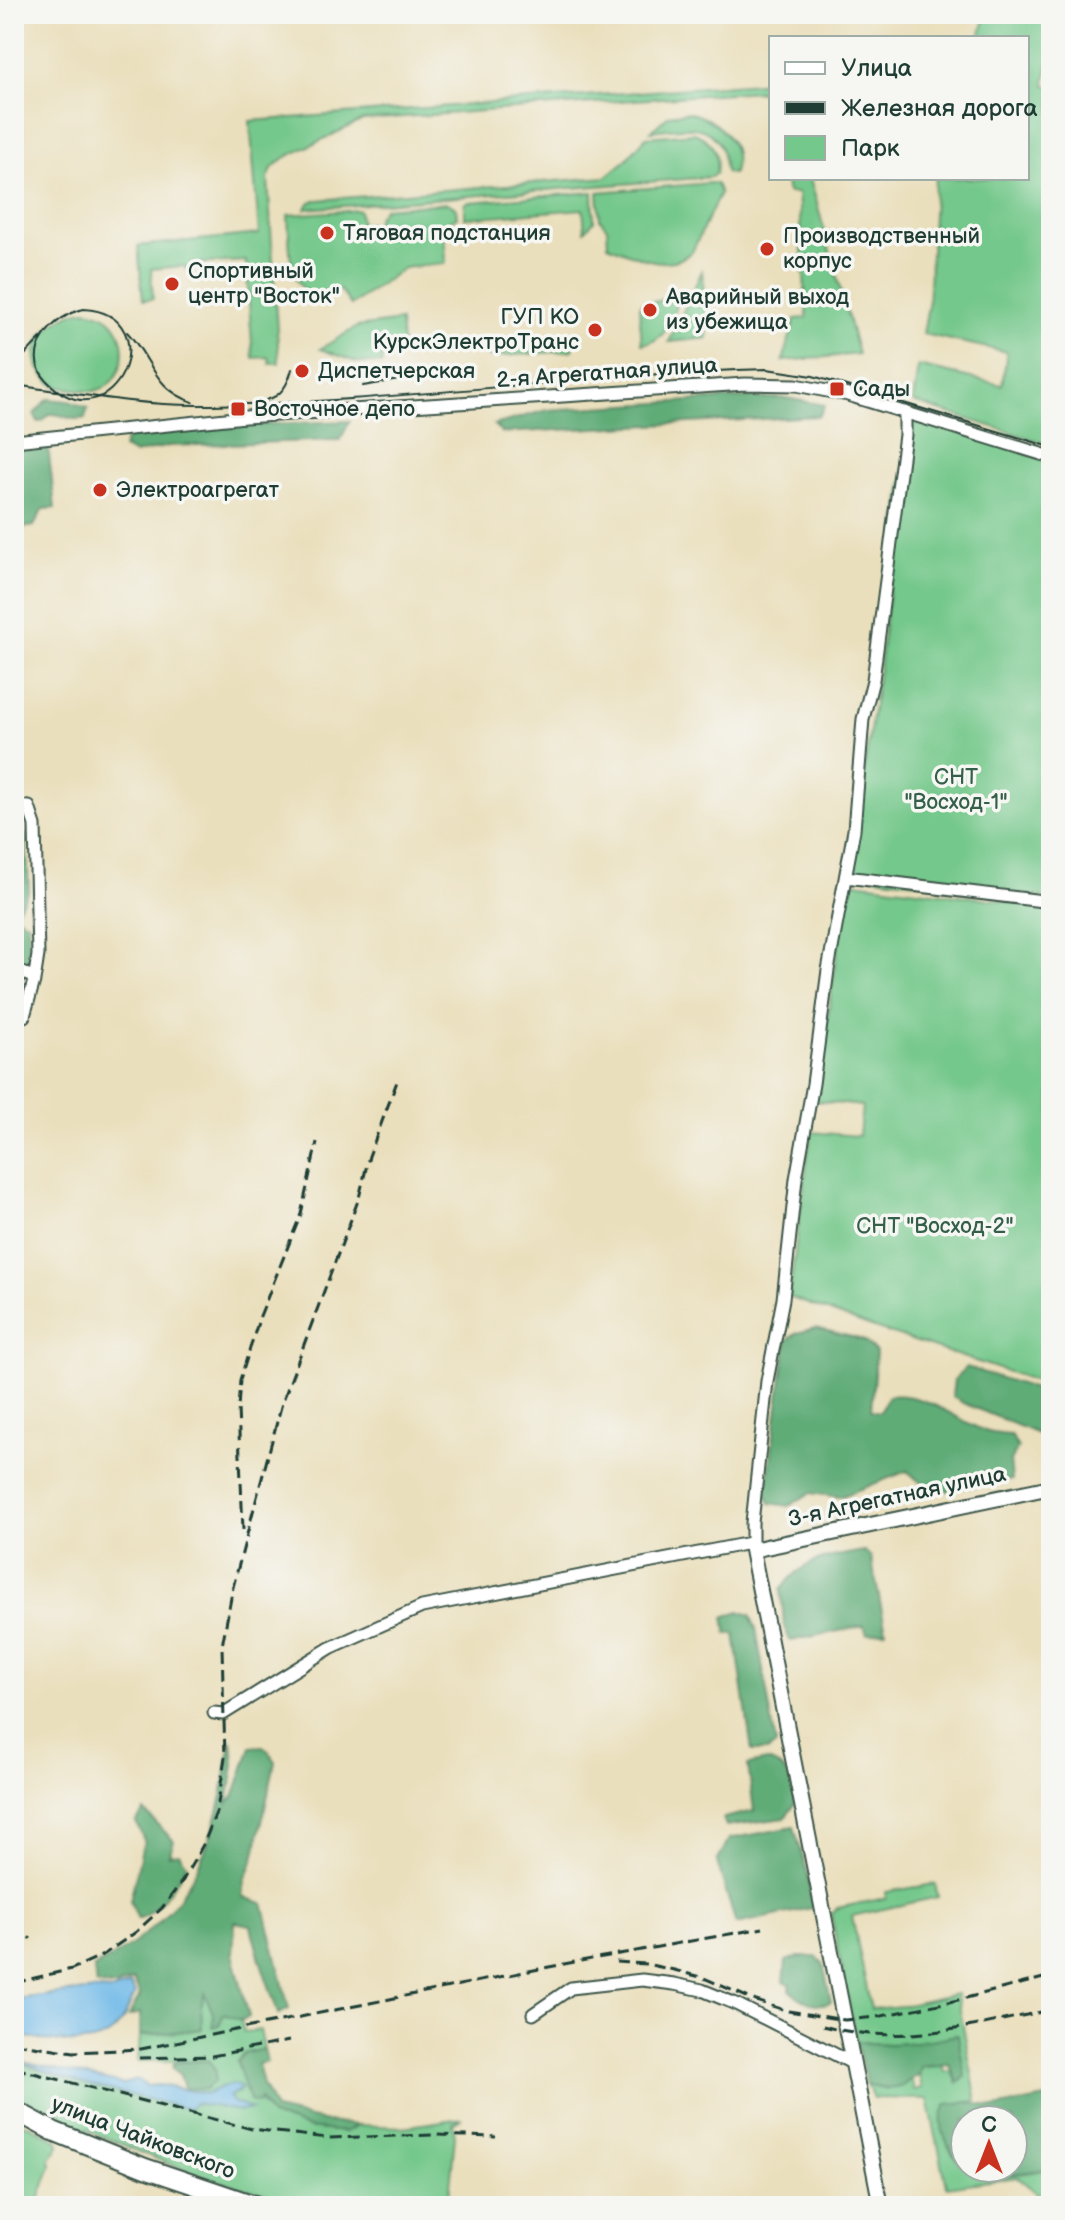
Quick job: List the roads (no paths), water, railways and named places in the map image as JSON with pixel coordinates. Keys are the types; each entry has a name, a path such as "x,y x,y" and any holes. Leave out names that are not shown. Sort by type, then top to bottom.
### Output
{"main road":[{"name":"улица Чайковского","path":"14,2110 53,2131 108,2153 257,2206"}],"street":[{"name":"2-я Агрегатная улица","path":"14,441 245,417 745,384 796,385 848,395 1051,457"},
{"path":"881,2206 751,1546 767,1381 783,1299 796,1179 813,1084 828,970 854,830 863,719 873,680 905,435 905,412"},
{"path":"14,806 29,807 35,825 38,955 24,1016"},
{"path":"846,877 1051,902"},
{"path":"14,970 31,976 34,981"},
{"name":"3-я Агрегатная улица","path":"751,1546 1051,1487"},
{"path":"214,1713 223,1714 330,1648 422,1607 751,1546"},
{"path":"533,2014 571,1988 642,1980 674,1984 702,1990 736,2004 854,2064"}],"water":[{"path":"131,1984 135,1994 125,2014 116,2028 103,2038 65,2042 14,2035 14,1999 112,1991"},
{"path":"14,2060 123,2084 137,2080 147,2086 159,2085 207,2094 233,2084 242,2088 228,2097 234,2103 251,2109 241,2111 195,2103 189,2109 79,2083"}],"tram line":[{"path":"84,309 110,316 125,332 128,352 123,372 111,389 93,399 71,398 47,381 39,370 37,358 38,347 52,327 84,309"},
{"path":"127,332 161,381 193,402"},
{"path":"14,366 41,338"},
{"path":"266,400 284,389 292,369"},
{"path":"14,385 127,401 196,405 339,400 767,369 813,376 1051,447"},
{"path":"363,386 399,380"}],"railway":[{"path":"14,1983 72,1969 103,1955 136,1932 162,1908 183,1880 204,1843 217,1810 225,1757 222,1646 233,1587 282,1403 359,1198 369,1156 398,1079"},
{"path":"243,1530 238,1408 240,1380 260,1316 301,1214 317,1142"},
{"path":"14,1927 31,1939"},
{"path":"14,2043 74,2052 141,2049 564,1964 763,1928"},
{"path":"616,1962 674,1970 704,1978 788,2011 845,2020 877,2017 958,2000 1051,1976"},
{"path":"823,2026 852,2032 909,2034 937,2032 1051,2010"},
{"path":"139,2058 212,2056 289,2041"},
{"path":"14,2068 252,2129 327,2138 496,2137"}],"place":[{"name":"Тяговая подстанция","path":"327,233"},
{"name":"Производственный корпус","path":"767,249"},
{"name":"Спортивный центр \"Восток\"","path":"172,284"},
{"name":"Аварийный выход из убежища","path":"650,310"},
{"name":"ГУП КО КурскЭлектроТранс","path":"595,330"},
{"name":"Диспетчерская","path":"302,371"},
{"name":"Сады","path":"837,389"},
{"name":"Восточное депо","path":"238,409"},
{"name":"Электроагрегат","path":"100,490"}],"park label":[{"name":"СНТ \"Восход-1\"","path":"956,790"},
{"name":"СНТ \"Восход-2\"","path":"935,1226"}]}
